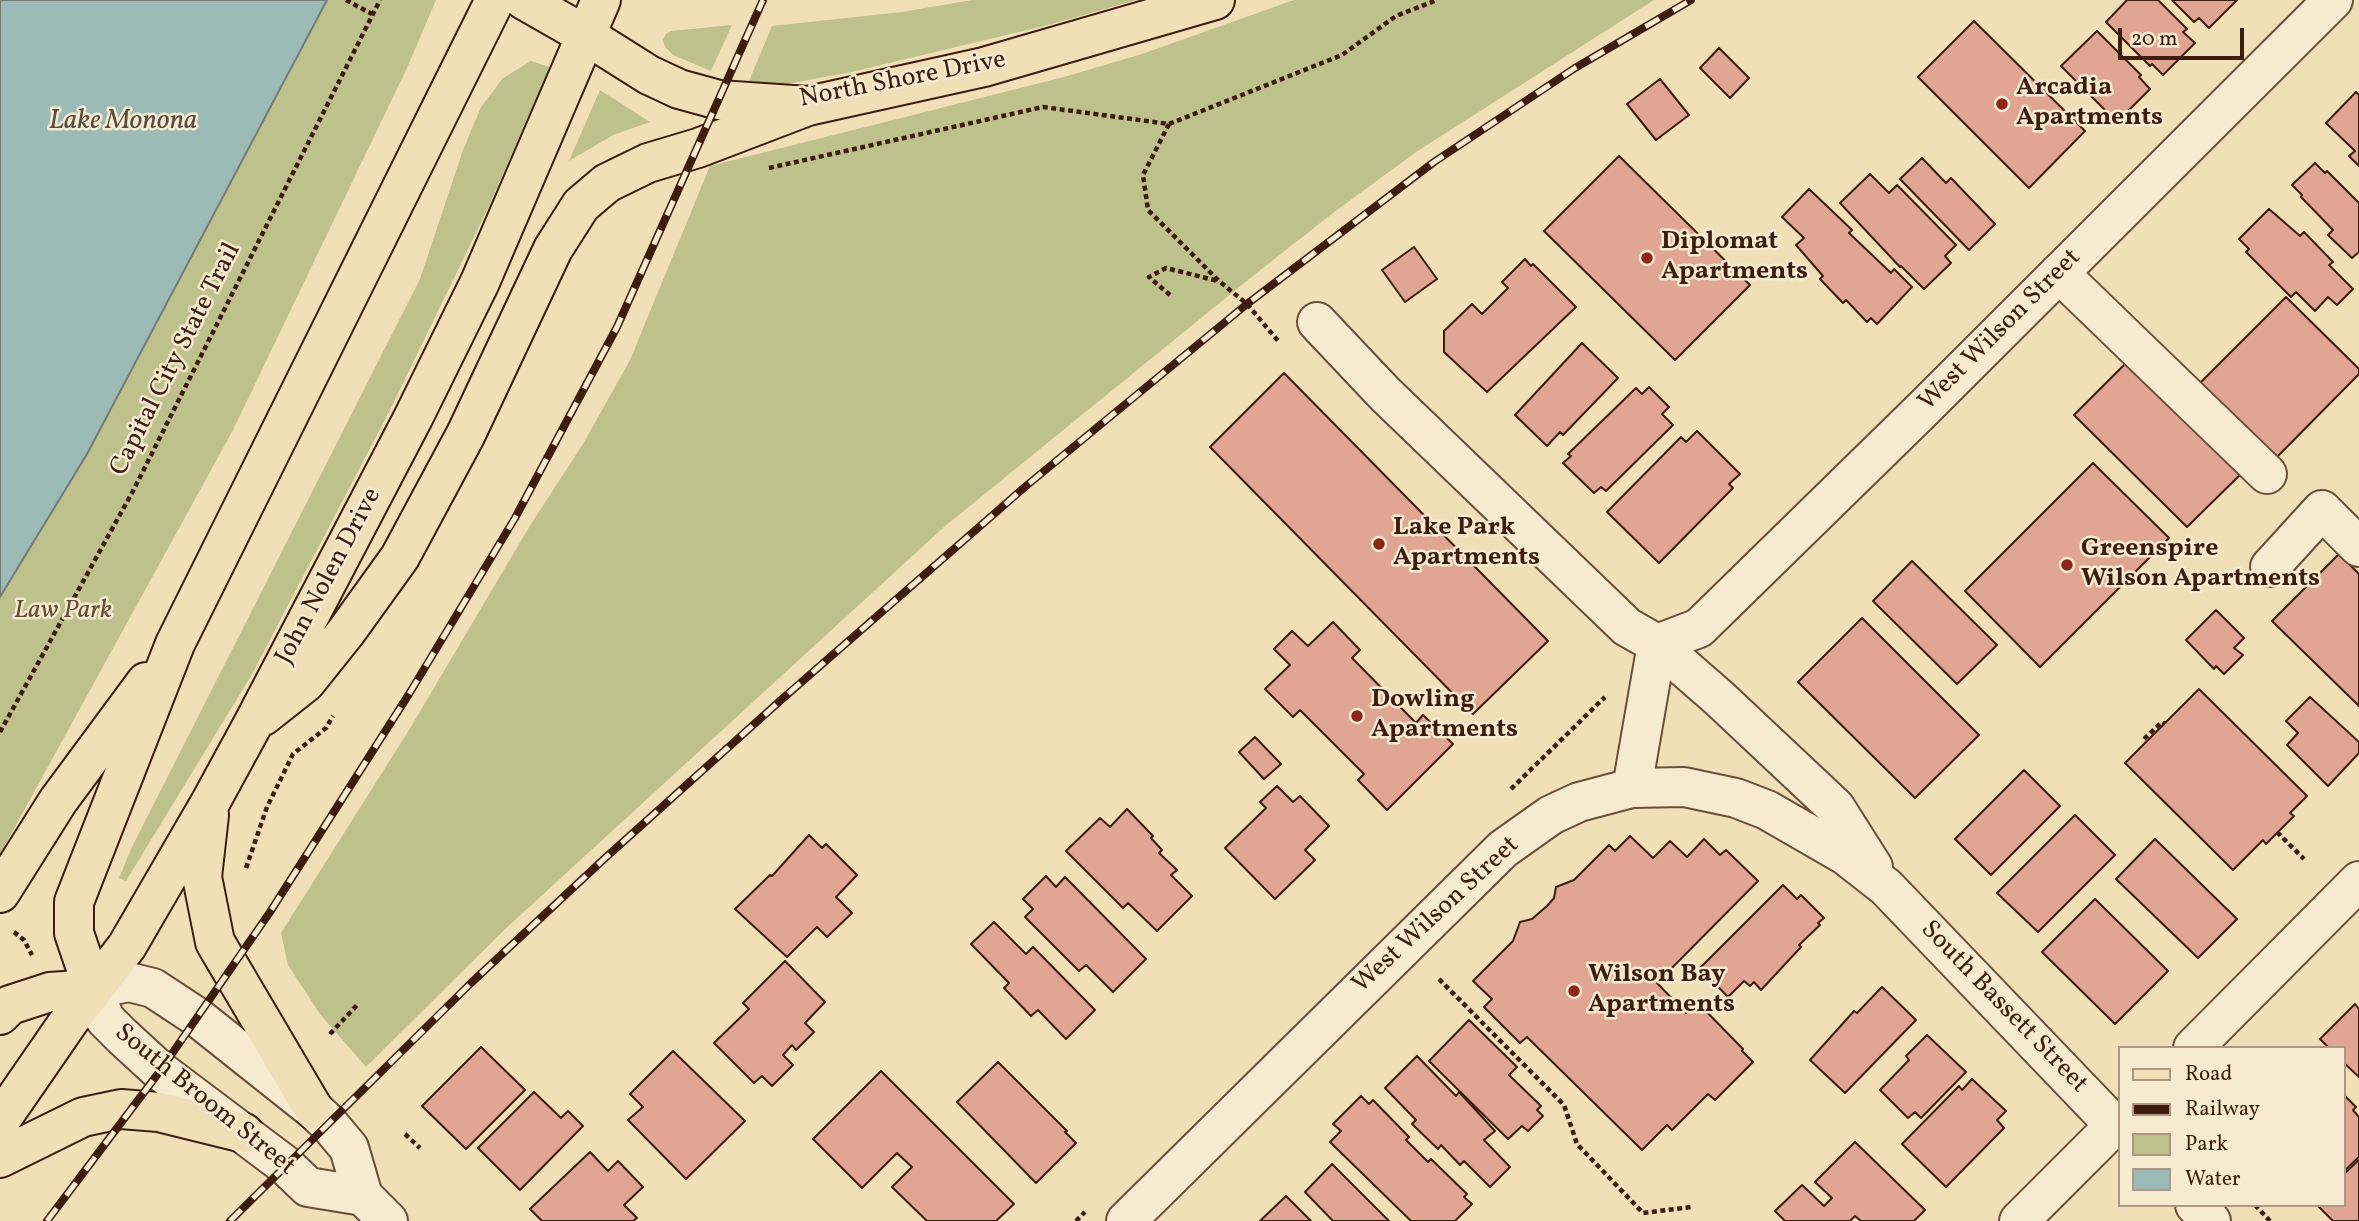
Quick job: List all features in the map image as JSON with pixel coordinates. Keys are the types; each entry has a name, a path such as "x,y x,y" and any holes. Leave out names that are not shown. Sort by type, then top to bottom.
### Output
{"main road":[{"path":"0,1015 10,1005 50,992 93,989 74,933 74,902 175,643 495,0"},
{"name":"North Shore Drive","path":"524,0 649,75 679,89 719,100 807,106 984,67 1215,0"},
{"name":"John Nolen Drive","path":"0,1121 93,989 127,946 253,724 413,418 480,282 601,0"},
{"path":"253,724 306,682 346,632 400,556 466,434 553,249 580,205 607,183 649,163 698,149 807,106"},
{"path":"0,893 58,800 175,643"},
{"path":"210,803 202,877 215,942 314,1110"},
{"path":"0,1158 83,1117 121,1109 159,1112 244,1133"}],"street":[{"name":"West Wilson Street","path":"1657,645 1699,628 2333,0"},
{"path":"2059,273 2267,474"},
{"path":"1317,322 1385,394 1627,627 1657,645 1729,707 1835,807 1886,887"},
{"path":"2270,567 2322,510 2359,547"},
{"path":"1632,788 1657,645"},
{"name":"West Wilson Street","path":"1126,1221 1503,849 1551,815 1589,799 1632,788 1684,787 1717,793 1767,810 1845,855 1886,887"},
{"path":"2195,1046 2359,881"},
{"name":"South Bassett Street","path":"1886,887 2118,1125"},
{"name":"South Broom Street","path":"129,982 153,988 197,1017 314,1110 349,1147 375,1208 308,1187 285,1165 160,1071 105,1019 93,989 129,982"},
{"path":"2019,1221 2118,1125"},
{"path":"2197,1207 2211,1221"}],"path":[{"path":"346,0 372,14"},
{"name":"Capital City State Trail","path":"0,732 133,491 380,0"},
{"path":"760,170 1043,107 1169,124 1342,55 1396,16 1437,0"},
{"path":"1169,124 1143,174 1147,210 1219,281 1247,304 1281,344"},
{"path":"1170,295 1149,277 1166,268 1219,281"},
{"path":"248,866 267,807 293,754 326,728 340,704"},
{"path":"2144,740 2162,722 2165,724"},
{"path":"2277,832 2304,859"},
{"path":"1439,979 1564,1105 1577,1144 1643,1213 1690,1207"},
{"path":"330,1034 358,1004"},
{"path":"405,1134 420,1148"},
{"path":"2257,1207 2270,1221"}],"green space":[{"name":"Law Park","path":"327,0 436,0 407,68 233,430 0,854 0,597 87,454"},
{"path":"972,0 1136,0 1052,24 852,72 781,85 749,81 772,26 902,12"},
{"path":"1294,0 1654,0 1416,152 1333,213 944,527 503,931 366,1067 320,1014 288,965 281,933 409,730 531,524 583,444 630,360 710,166 1064,77 1142,54"},
{"path":"732,25 711,71 673,55 665,47 663,40 671,31"},
{"path":"531,61 550,67 488,208 389,412 251,676 126,881 119,878 132,847 420,279 463,150 481,107 503,78"},
{"path":"600,90 650,122 613,135 569,161"}],"water":[{"name":"Lake Monona","path":"0,0 327,0 87,454 0,597"}],"building":[{"path":"2127,0 2158,0 2187,29 2183,32 2195,43 2163,75 2152,64 2150,66 2106,22"},
{"path":"2172,0 2237,0 2209,28 2199,18 2194,22"},
{"name":"Arcadia Apartments","path":"1974,21 2085,131 2029,188 1918,77"},
{"path":"2097,31 2141,75 2139,77 2150,89 2117,122 2061,66"},
{"path":"1719,48 1749,78 1730,98 1700,68"},
{"path":"1660,79 1689,115 1656,140 1627,104"},
{"path":"2356,92 2359,95 2359,166 2349,156 2355,151 2326,123"},
{"name":"Diplomat Apartments","path":"1619,156 1750,285 1675,360 1544,231"},
{"path":"1922,158 1946,183 1951,178 1995,224 1969,250 1900,179"},
{"path":"2315,163 2325,173 2327,171 2359,203 2359,252 2352,258 2328,235 2333,230 2292,185"},
{"path":"1870,174 1889,193 1897,185 1956,245 1945,256 1951,263 1924,289 1840,203"},
{"path":"1809,189 1852,230 1849,233 1891,273 1894,269 1912,287 1877,324 1871,318 1867,322 1846,300 1843,303 1820,279 1823,276 1796,245 1804,238 1782,217"},
{"path":"2269,209 2300,236 2304,232 2333,262 2329,265 2353,289 2337,305 2328,297 2315,311 2296,292 2291,297 2246,252 2249,249 2239,239"},
{"path":"1414,247 1437,279 1405,302 1382,270"},
{"path":"1525,259 1576,307 1487,392 1444,352 1444,331 1472,304 1482,314 1508,288 1502,282"},
{"path":"2286,297 2359,369 2359,374 2274,460 2198,385"},
{"path":"1582,343 1618,378 1563,435 1560,432 1547,446 1515,415"},
{"path":"2135,354 2248,467 2187,527 2074,415"},
{"name":"Lake Park Apartments","path":"1284,373 1548,641 1473,714 1210,447"},
{"path":"1649,387 1669,407 1662,414 1673,425 1606,491 1601,487 1594,493 1563,463 1571,456 1568,454 1636,388 1642,394"},
{"path":"1697,431 1740,474 1729,484 1733,488 1659,563 1607,512 1681,437 1686,442"},
{"name":"Greenspire Wilson Apartments","path":"2093,463 2169,538 2040,667 1965,591"},
{"path":"2339,554 2359,574 2359,706 2272,621"},
{"path":"1912,561 1997,645 1957,684 1873,601"},
{"path":"2216,610 2244,638 2234,648 2243,655 2224,674 2216,666 2214,669 2186,640"},
{"path":"1862,618 1979,735 1915,798 1798,682"},
{"name":"Dowling Apartments","path":"1333,622 1360,650 1352,658 1416,723 1423,715 1453,744 1387,810 1358,780 1364,774 1300,710 1293,717 1265,689 1290,665 1274,649 1292,631 1308,646"},
{"path":"2199,689 2307,796 2290,813 2294,816 2266,844 2263,840 2233,870 2125,763"},
{"path":"2310,697 2359,742 2359,753 2328,786 2287,745 2298,733 2286,721"},
{"path":"1255,737 1281,764 1264,779 1239,752"},
{"path":"2024,770 2060,806 1991,875 1955,839"},
{"path":"1277,786 1293,802 1300,796 1329,826 1305,850 1315,860 1275,899 1225,848 1266,808 1260,802"},
{"path":"1127,809 1153,836 1151,838 1162,850 1159,853 1177,870 1171,875 1192,896 1157,931 1128,903 1123,908 1066,851 1100,818 1110,827"},
{"path":"2075,815 2115,855 2038,932 1997,893"},
{"path":"809,835 822,848 826,844 857,875 836,897 852,913 827,937 817,927 787,957 735,909 772,876"},
{"name":"Wilson Bay Apartments","path":"1630,836 1653,858 1670,841 1687,857 1704,839 1720,855 1726,850 1758,881 1657,983 1686,1013 1697,1002 1753,1062 1715,1100 1708,1094 1672,1130 1667,1125 1642,1150 1527,1037 1520,1043 1484,1007 1492,999 1473,981 1513,941 1520,922 1532,919 1547,906 1554,898 1556,887 1574,880 1609,845 1615,851"},
{"path":"2155,839 2237,919 2198,958 2116,879"},
{"path":"1046,876 1056,887 1065,877 1146,959 1113,992 1086,965 1079,971 1025,917 1033,909 1023,899"},
{"path":"1783,885 1797,899 1801,895 1824,918 1761,990 1754,982 1750,986 1744,981 1728,997 1700,968"},
{"path":"2095,899 2168,971 2115,1024 2042,952"},
{"path":"994,922 1026,954 1033,947 1095,1010 1066,1039 1038,1010 1031,1016 1004,988 1009,983 971,944"},
{"path":"785,961 825,1002 805,1023 814,1032 796,1050 792,1045 783,1055 793,1065 772,1086 762,1076 754,1083 714,1043 749,1009 743,1003"},
{"path":"1882,987 1916,1020 1845,1093 1810,1060 1854,1011 1857,1013"},
{"path":"2355,1004 2359,1009 2359,1077 2345,1064 2345,1046 2327,1046 2320,1039"},
{"path":"1469,1020 1517,1067 1509,1075 1541,1106 1537,1110 1543,1116 1528,1131 1522,1126 1508,1139 1429,1061"},
{"path":"1927,1035 1966,1072 1921,1118 1915,1112 1908,1118 1880,1090 1909,1060 1906,1056"},
{"path":"481,1047 525,1090 466,1149 422,1106"},
{"path":"673,1051 745,1121 686,1179 628,1120 643,1107 630,1094"},
{"path":"1417,1056 1456,1096 1459,1092 1495,1131 1484,1140 1510,1167 1490,1187 1464,1161 1460,1165 1441,1145 1438,1149 1412,1124 1416,1120 1385,1088"},
{"path":"998,1062 1076,1143 1036,1183 957,1102"},
{"path":"881,1071 1014,1204 996,1221 927,1221 892,1187 912,1167 897,1153 862,1188 813,1139"},
{"path":"1972,1079 2006,1111 1997,1120 2004,1128 1946,1187 1902,1144 1959,1086 1962,1090"},
{"path":"534,1092 561,1118 568,1111 583,1126 520,1190 478,1148"},
{"path":"1361,1096 1369,1104 1373,1100 1409,1137 1406,1140 1428,1162 1431,1159 1467,1194 1464,1197 1472,1204 1455,1221 1411,1221 1330,1142 1341,1131 1333,1124"},
{"path":"2345,1096 2356,1107 2353,1110 2359,1117 2359,1157 2345,1170"},
{"path":"1855,1142 1925,1210 1914,1221 1861,1221 1855,1216 1850,1221 1785,1221 1775,1211 1802,1185 1824,1206 1832,1198 1815,1182"},
{"path":"590,1152 608,1171 618,1161 643,1187 624,1205 637,1218 633,1221 542,1221 530,1209"},
{"path":"2359,1160 2359,1221 2333,1221 2319,1207 2345,1207 2345,1173"},
{"path":"1332,1164 1389,1221 1333,1221 1305,1192"},
{"path":"1286,1196 1311,1221 1260,1221"}],"railway":[{"path":"47,1221 160,1071 270,912 409,694 515,518 617,327 763,0"},
{"path":"230,1221 471,983 604,859 1026,486 1247,304 1434,162 1575,68 1691,0"}],"place":[{"name":"Arcadia Apartments","path":"2002,104"},
{"name":"Diplomat Apartments","path":"1647,258"},
{"name":"Lake Park Apartments","path":"1379,544"},
{"name":"Greenspire Wilson Apartments","path":"2067,565"},
{"name":"Dowling Apartments","path":"1357,716"},
{"name":"Wilson Bay Apartments","path":"1574,991"}]}
